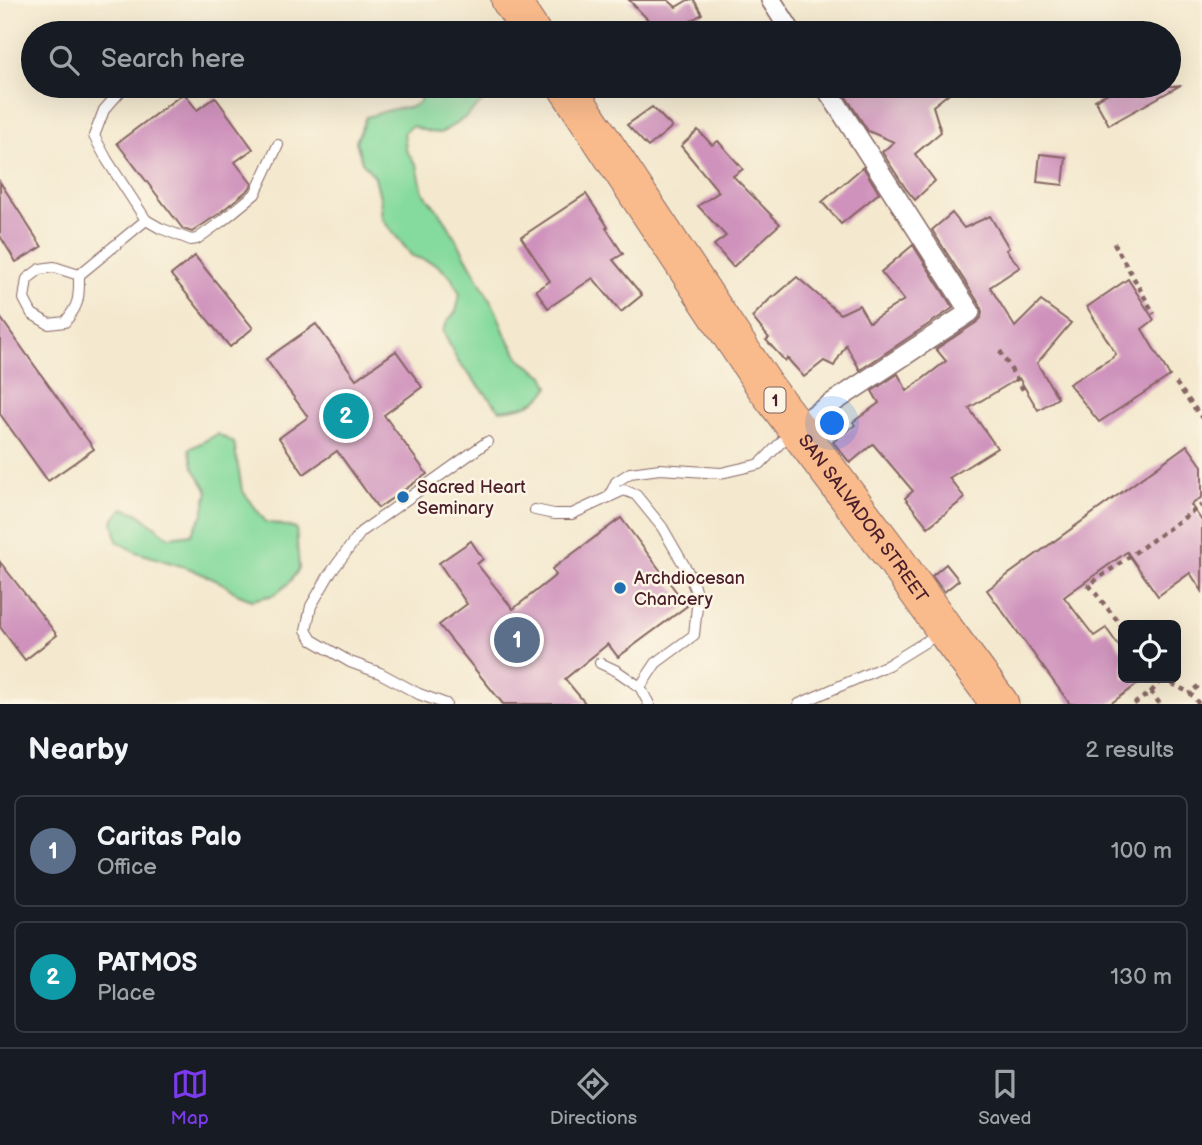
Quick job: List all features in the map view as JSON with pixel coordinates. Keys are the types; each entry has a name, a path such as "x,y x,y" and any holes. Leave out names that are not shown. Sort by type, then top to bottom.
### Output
{"highway":[{"path":"510,0 523,21"},
{"name":"SAN SALVADOR STREET","path":"574,98 766,388 1000,704"}],"street":[{"path":"771,0 784,21"},
{"path":"796,428 970,312 833,98"}],"lane":[{"path":"114,98 104,110 94,136 146,220 191,240 197,239 255,194 278,145"},
{"path":"79,275 146,220"},
{"path":"54,267 79,275 76,308 65,322 49,324 32,314 24,299 27,279 40,269 54,267"},
{"path":"609,497 616,482 630,473 660,469 721,473 760,464 796,428"},
{"path":"446,704 350,662 312,640 306,630 311,606 329,575 361,532 487,442"},
{"path":"535,510 572,514 624,490 636,495 662,527 688,572 698,597 694,635 656,663 640,687"},
{"path":"799,704 888,665 945,630"},
{"path":"600,663 640,687 649,704"}],"path":[{"path":"1114,243 1154,314"},
{"path":"1000,351 1025,393"},
{"path":"1176,383 1202,418"},
{"path":"1118,622 1089,585 1202,505"},
{"path":"1134,704 1159,683"},
{"path":"1172,683 1190,693 1199,704"},
{"path":"1190,693 1202,683"},
{"path":"1151,692 1160,704"}],"green space":[{"path":"420,98 486,98 466,117 441,133 412,126 404,132 406,150 417,166 423,192 444,218 496,311 506,336 521,360 544,376 549,387 534,402 500,410 458,362 443,331 456,312 460,294 451,277 436,264 412,256 382,219 375,177 362,162 356,141 366,117 411,107 420,102"},
{"path":"218,434 234,443 242,490 266,522 296,528 299,569 288,584 274,595 252,600 191,569 136,552 117,541 113,520 123,508 137,513 169,537 191,534 203,514 208,491 194,469 189,449"}],"building":[{"path":"629,0 668,0 676,7 688,0 694,0 702,14 691,21 649,21"},
{"path":"177,98 188,98 197,110 216,98 253,149 235,162 252,184 217,215 192,232 183,229 117,143"},
{"path":"847,98 943,98 933,106 941,132 915,154 935,181 915,200 882,152 894,142 868,131"},
{"path":"1099,98 1157,98 1109,125 1095,100"},
{"path":"652,107 672,127 648,147 627,125"},
{"path":"698,130 712,145 718,141 743,169 733,176 780,224 733,267 714,245 726,236 698,206 719,192 681,146"},
{"path":"1040,154 1066,157 1063,185 1037,182"},
{"path":"863,167 879,193 841,224 822,202"},
{"path":"0,182 42,247 16,262 0,236"},
{"path":"586,194 623,254 613,260 642,295 621,312 593,278 548,308 536,290 550,281 521,237"},
{"path":"952,213 964,228 990,216 1009,248 1006,250 1020,267 990,287 1015,327 1041,301 1071,323 1037,363 1058,398 1038,410 1019,378 969,408 997,448 949,478 965,498 928,527 905,498 913,491 873,444 850,463 833,442 855,425 853,422 879,403 872,391 898,374 907,391 946,361 936,349 981,318 980,305 932,230"},
{"path":"913,245 953,308 860,370 846,345 834,366 824,361 804,377 766,340 769,338 752,317 797,277 840,314 859,305 869,322 904,300 881,272"},
{"path":"195,256 253,328 230,347 171,275"},
{"path":"1128,279 1154,320 1142,329 1170,376 1099,422 1069,384 1116,354 1087,307"},
{"path":"0,317 94,449 48,481 0,414"},
{"path":"316,324 356,379 396,351 422,387 384,415 427,474 378,508 337,451 304,474 279,438 308,417 266,359"},
{"path":"1187,445 1202,466 1202,497 1191,505 1202,521 1202,591 1190,573 1158,596 1127,552 1064,597 1094,636 1106,628 1118,645 1118,683 1139,683 1110,704 1070,704 987,590"},
{"path":"621,518 687,606 618,657 608,644 565,679 586,704 503,704 439,625 467,604 439,563 471,541 483,559 477,564 513,609 556,575 552,569"},
{"path":"0,562 57,635 25,660 0,627"},
{"path":"946,564 959,580 944,592 932,576"}],"place":[{"name":"PATMOS","path":"346,416"},
{"name":"Sacred Heart Seminary","path":"403,497"},
{"name":"Archdiocesan Chancery","path":"620,588"},
{"name":"Caritas Palo","path":"517,640"}]}
